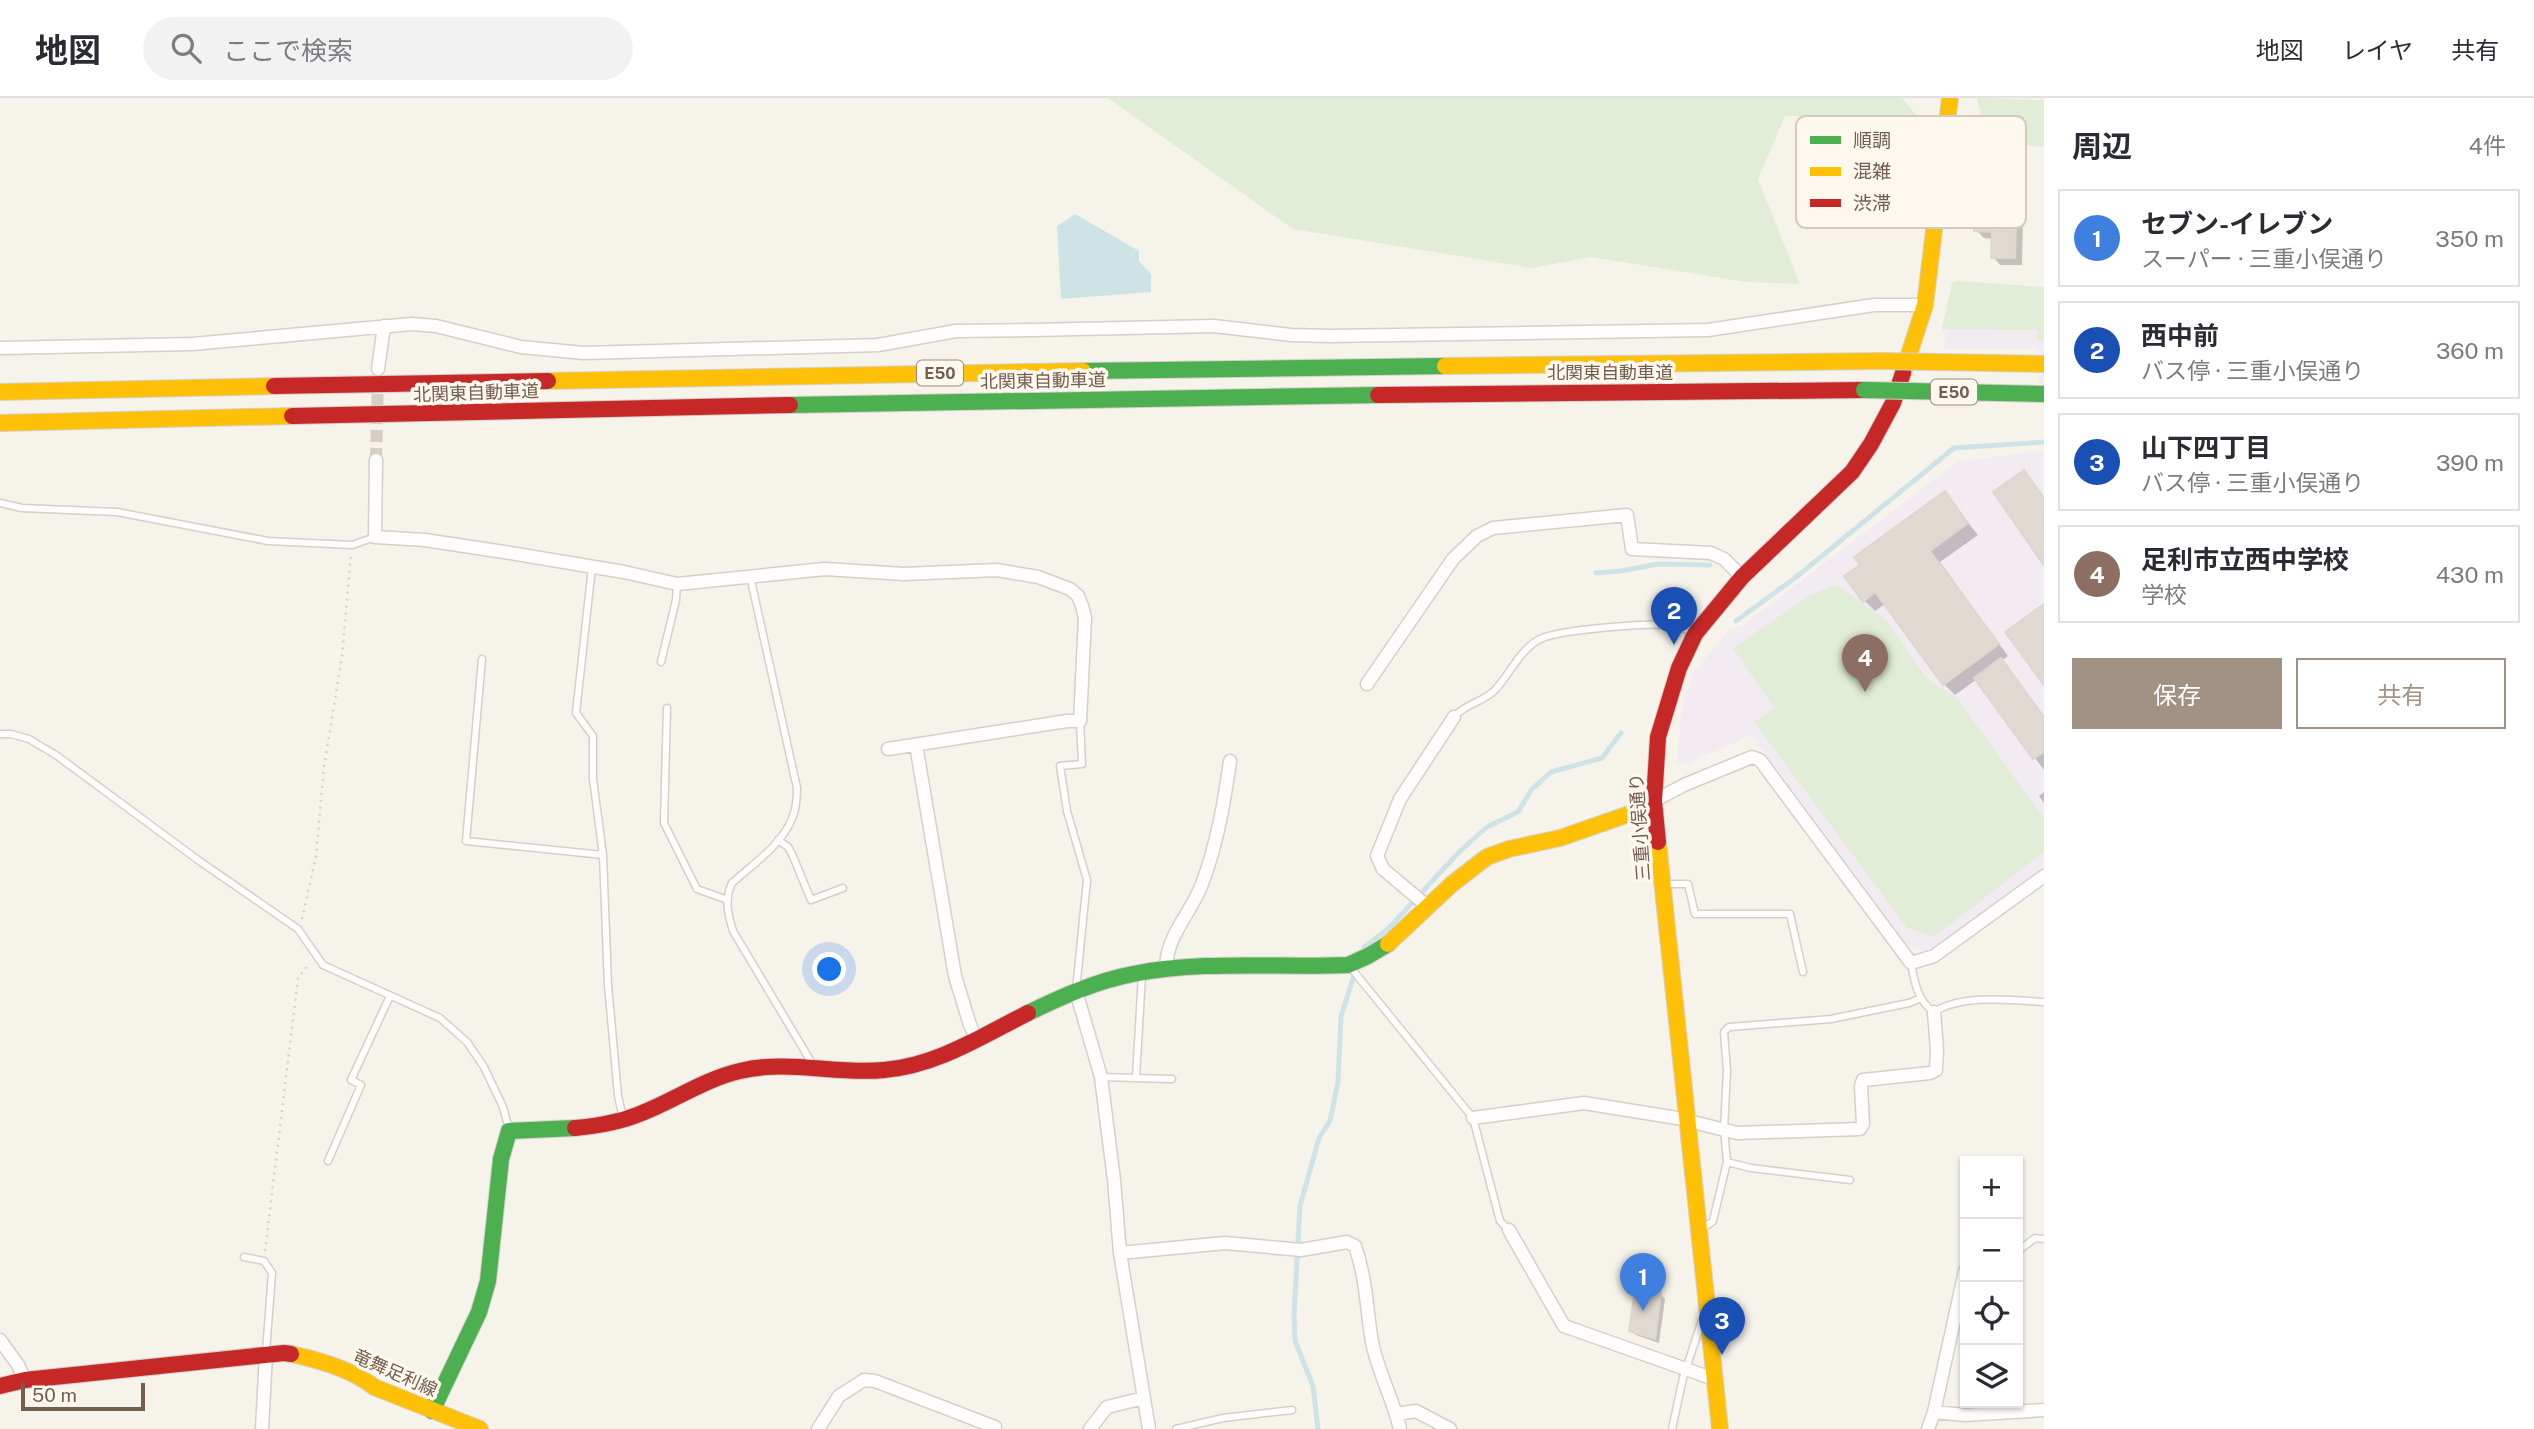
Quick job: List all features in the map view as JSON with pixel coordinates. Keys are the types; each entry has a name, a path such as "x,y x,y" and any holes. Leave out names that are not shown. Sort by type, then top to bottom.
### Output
{"main road":[{"name":"三重小俣通り","path":"1948,116 1950,98"},
{"name":"三重小俣通り","path":"1720,1429 1654,801 1658,737 1679,668 1695,634 1742,577 1827,499 1852,472 1871,444 1893,403 1925,305 1934,228"},
{"name":"北関東自動車道","path":"0,392 989,372 1880,361 2044,364"},
{"name":"北関東自動車道","path":"0,423 988,401 1864,390 2044,394"},
{"path":"432,1411 479,1312 488,1281 500,1159 509,1131 567,1128 624,1120 742,1070 766,1068 885,1071 917,1064 977,1040 1076,991 1142,972 1233,966 1348,965 1377,953 1468,869 1489,856 1523,844 1548,841 1629,816 1654,801"},
{"name":"竜舞足利線","path":"0,1386 24,1380 266,1354 294,1354 362,1377 374,1387 480,1429"}],"street":[{"path":"0,348 192,344 411,324 436,326 521,347 584,353 878,345 956,331 1214,326 1291,335 1330,336 1709,330 1874,305 1925,305"},
{"path":"378,369 384,326"},
{"path":"376,460 375,537 425,540 592,567 677,584 825,569 904,573 997,570 1020,572 1055,582 1078,596 1085,618 1080,721 888,748"},
{"path":"1367,684 1454,559 1477,536 1493,528 1627,515 1632,549 1711,553 1724,559 1742,577"},
{"path":"1427,906 1383,869 1377,856 1404,791 1454,717"},
{"path":"916,745 953,964 962,1001 977,1040"},
{"path":"1654,801 1684,785 1752,758 1760,760 1911,963 1934,956 2044,876"},
{"path":"1166,969 1166,957 1177,928 1200,889 1210,863 1220,829 1230,761"},
{"path":"1076,991 1101,1077 1120,1253 1149,1429"},
{"path":"1473,1118 1584,1103 1677,1118 1737,1133 1860,1129 1863,1124 1863,1080 1930,1073 1936,1070 1934,1012"},
{"path":"1509,1230 1564,1326 1714,1378"},
{"path":"1120,1253 1225,1243 1301,1251 1347,1242 1355,1246 1364,1273 1372,1340 1378,1365 1400,1429"},
{"path":"1927,1429 1934,1412 1963,1282"},
{"path":"0,1340 18,1365 24,1380"},
{"path":"262,1429 266,1354"},
{"path":"818,1429 839,1396 864,1380 875,1381 995,1427"},
{"path":"1090,1429 1107,1407 1144,1398"},
{"path":"1934,1412 1965,1415 2044,1410"},
{"path":"1396,1414 1416,1411 1450,1429"}],"lane":[{"path":"0,503 22,508 117,512 268,541 352,544 375,537"},
{"path":"592,567 576,713 593,736 593,779 603,855 609,999 618,1096 624,1120"},
{"path":"750,576 797,788 796,808 791,823 778,840 732,883 727,911 733,932 810,1060 812,1069"},
{"path":"661,662 676,600 677,584"},
{"path":"1454,717 1463,706 1484,699 1495,690 1536,641 1548,636 1600,629 1674,625 1695,634"},
{"path":"482,659 466,841 603,855"},
{"path":"667,708 664,823 697,889 727,900"},
{"path":"1076,991 1087,880 1067,811 1060,766 1082,764 1080,721"},
{"path":"0,734 29,739 56,755 198,860 298,929 323,965 440,1018 467,1042 495,1087 509,1131"},
{"path":"778,840 788,847 792,854 811,900 844,888"},
{"path":"1663,884 1688,884 1695,914 1790,914 1803,972"},
{"path":"1911,963 1913,980 1921,998 1934,1012 1944,1006 1990,999 2044,1002"},
{"path":"1348,965 1473,1118 1500,1221 1509,1230"},
{"path":"1136,1078 1142,972"},
{"path":"328,1161 361,1085 351,1080 390,996"},
{"path":"1699,1231 1713,1221 1727,1162 1724,1129 1727,1070 1724,1032 1729,1027 1831,1019 1909,1003 1921,998"},
{"path":"1101,1077 1172,1079"},
{"path":"1727,1162 1751,1168 1850,1180"},
{"path":"2023,1247 2035,1238 2044,1239"},
{"path":"244,1257 264,1261 272,1273 266,1354"},
{"path":"1672,1429 1686,1370 1706,1308"},
{"path":"1176,1429 1223,1418 1292,1410"}],"path":[{"path":"298,929 316,856 324,767 342,656 352,544"},
{"path":"264,1261 298,978 315,957"}],"shaded area":[{"path":"1075,214 1139,251 1139,261 1151,274 1151,292 1061,299 1057,226"},
{"path":"1957,281 2044,287 2044,397 2040,397 2038,349 1944,349 1946,334 1941,333 1952,283"},
{"path":"2044,450 2044,867 1929,952 1909,947 1751,735 1687,764 1676,762 1683,702 1694,672 1729,630 1743,625 1957,462"}],"green space":[{"path":"1108,98 1902,98 1917,116 1785,116 1758,179 1800,284 1746,282 1591,257 1532,268 1293,229"},
{"path":"1977,98 2044,100 2044,147 2026,145 2026,116 1981,116"},
{"path":"1957,281 2044,287 2044,341 2038,341 2038,330 1942,329 1952,283"},
{"path":"1837,585 1886,620 1928,680 1956,697 2044,818 2044,852 1934,937 1907,928 1754,722 1774,708 1733,648 1812,594"}],"building":[{"path":"1974,228 2016,228 2015,258 1991,258 1992,232 1974,231"},
{"path":"2024,470 2044,498 2043,564 1993,492"},
{"path":"1945,491 1968,523 1930,551 1999,644 1943,685 1875,592 1863,602 1844,576 1860,565 1854,557"},
{"path":"2044,604 2044,685 2005,632"},
{"path":"2001,658 2044,717 2044,752 2033,759 1974,678"},
{"path":"1636,1284 1661,1292 1655,1339 1629,1331"}],"waterway":[{"path":"1736,621 1795,578 1954,448 2044,442"},
{"path":"1596,573 1658,564 1710,565"},
{"path":"1362,953 1364,947 1389,928 1460,851 1487,827 1518,812 1532,789 1551,772 1602,758 1621,733"},
{"path":"1318,1429 1313,1386 1295,1341 1300,1206 1319,1138 1330,1121 1338,1082 1341,1016 1355,973"}],"tunnel":[{"path":"376,460 378,380"}],"traffic: fast":[{"path":"1083,371 1445,366"},
{"path":"1864,390 2044,394"},
{"path":"790,405 1378,395"},
{"path":"1028,1013 1092,985 1133,974 1187,967 1348,965 1388,944"},
{"path":"432,1411 479,1312 488,1281 501,1159 509,1131 575,1128"}],"traffic: slow":[{"path":"1948,116 1950,98"},
{"path":"1903,373 1925,305 1934,228"},
{"path":"1445,366 1880,361"},
{"path":"1880,361 2044,364"},
{"path":"548,381 1083,371"},
{"path":"0,392 274,386"},
{"path":"0,423 292,416"},
{"path":"1388,944 1452,884 1487,857 1509,849 1560,838 1632,813 1654,801"},
{"path":"1658,842 1720,1429"},
{"path":"291,1354 345,1370 374,1387 480,1429"}],"traffic: jam":[{"path":"1658,842 1654,801 1658,737 1679,668 1695,634 1742,577 1852,472 1893,403 1903,373"},
{"path":"274,386 548,381"},
{"path":"1378,395 1864,390"},
{"path":"292,416 790,405"},
{"path":"575,1128 634,1116 715,1079 740,1071 776,1066 866,1071 922,1063 958,1049 1028,1013"},
{"path":"0,1386 25,1380 291,1354"}],"place":[{"name":"西中前","path":"1674,645"},
{"name":"足利市立西中学校","path":"1865,692"},
{"name":"セブン-イレブン","path":"1643,1311"},
{"name":"山下四丁目","path":"1722,1355"}]}
